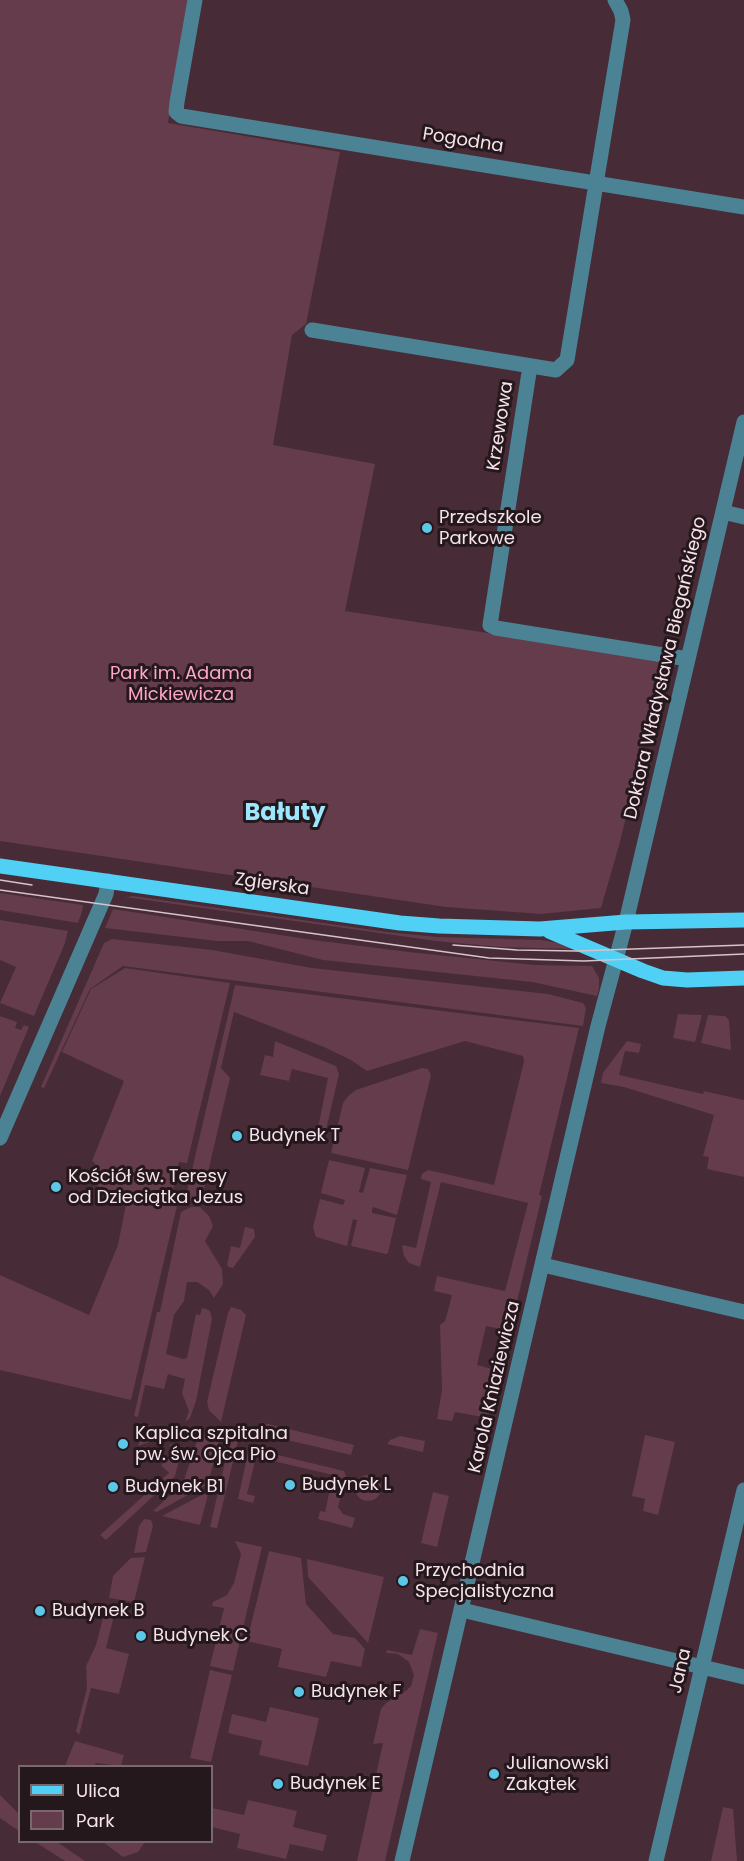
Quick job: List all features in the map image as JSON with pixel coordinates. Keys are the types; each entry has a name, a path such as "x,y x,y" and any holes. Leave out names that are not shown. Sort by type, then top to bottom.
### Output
{"main road":[{"name":"Zgierska","path":"0,866 400,923 439,926 540,929 626,922 744,920"},
{"name":"Zgierska","path":"540,929 565,936 643,971 671,979 744,978"}],"street":[{"name":"Pogodna","path":"195,0 176,112 181,116 744,207"},
{"name":"Krzewowa","path":"615,0 623,20 567,360 556,370 530,366 489,625 496,628 688,658"},
{"path":"312,330 530,366"},
{"name":"Doktora Władysława Biegańskiego","path":"626,922 744,422"},
{"path":"723,512 744,517"},
{"path":"0,1138 106,894 108,881"},
{"name":"Karola Kniaziewicza","path":"402,1861 598,1026 626,922"},
{"path":"543,1265 744,1312"},
{"name":"Jana","path":"656,1861 744,1490"},
{"path":"462,1610 744,1677"}],"green space":[{"name":"Park im. Adama Mickiewicza","path":"0,0 188,0 168,123 340,152 306,324 292,335 273,445 375,464 345,611 663,660 620,842 601,908 541,914 446,907 0,841"},
{"path":"0,893 83,905 82,912 78,923 0,910"},
{"path":"133,896 387,932 437,937 541,940 559,943 573,949 500,947 436,941 125,897"},
{"path":"113,909 313,940 409,952 535,965 592,966 599,978 599,989 597,996 532,982 323,960 248,941 217,941 105,928"},
{"path":"0,920 68,931 34,1016 0,1003 16,967 0,960"},
{"path":"112,939 212,950 312,968 548,994 583,1003 586,1008 583,1026 123,966 90,989 44,1088 41,1087 104,943"},
{"path":"125,968 230,983 187,1163 179,1162 170,1205 177,1206 131,1400 0,1370 0,1275 89,1315 118,1245 127,1199 93,1184 97,1172 95,1163 92,1161 124,1081 62,1052 91,989"},
{"path":"235,985 579,1028 539,1195 542,1196 510,1331 486,1326 477,1365 500,1371 488,1418 455,1412 452,1421 437,1419 442,1390 440,1325 445,1321 452,1295 434,1291 437,1276 505,1291 528,1203 441,1182 420,1267 409,1263 404,1256 402,1245 416,1248 431,1182 421,1179 422,1174 428,1170 494,1185 524,1061 523,1056 465,1041 367,1071 351,1060 324,1047 234,1012 221,1068 230,1078 201,1202 185,1200"},
{"path":"678,1014 702,1015 695,1042 673,1038"},
{"path":"708,1015 725,1016 729,1020 731,1050 701,1043"},
{"path":"0,1016 17,1022 15,1028 21,1030 24,1025 29,1027 0,1096"},
{"path":"275,1041 336,1066 339,1074 326,1130 318,1128 328,1078 292,1069 289,1081 260,1075 265,1055 273,1057"},
{"path":"627,1041 641,1044 639,1053 625,1051 619,1075 703,1094 704,1091 744,1100 744,1177 707,1169 709,1157 703,1156 714,1115 624,1087 601,1083 603,1073"},
{"path":"422,1068 428,1069 431,1075 408,1170 331,1153 343,1103 348,1096 356,1090"},
{"path":"329,1160 365,1168 359,1192 363,1193 370,1168 407,1175 397,1215 373,1207 372,1210 372,1213 396,1218 388,1253 351,1246 357,1221 359,1221 353,1219 347,1246 316,1237 313,1227 320,1199 343,1205 345,1200 321,1193"},
{"path":"191,1207 200,1207 209,1216 213,1226 205,1241 222,1269 223,1284 214,1298 209,1290 197,1282 187,1282 184,1301 174,1315 166,1354 183,1359 187,1358 196,1314 200,1315 202,1308 210,1311 212,1319 196,1401 190,1418 185,1422 189,1411 182,1393 185,1379 168,1374 164,1389 145,1385 138,1417 134,1416 157,1312 160,1312 181,1212"},
{"path":"245,1227 254,1229 255,1237 233,1268 229,1267 227,1265 231,1246 240,1248"},
{"path":"231,1307 241,1310 246,1315 221,1422 209,1410 207,1402"},
{"path":"260,1422 354,1445 351,1455 270,1436 264,1432"},
{"path":"144,1424 173,1430 158,1439 138,1446"},
{"path":"208,1431 221,1433 208,1484 157,1512 153,1511 183,1483 197,1441"},
{"path":"645,1435 675,1442 658,1515 643,1511 645,1499 632,1496"},
{"path":"400,1436 425,1441 423,1452 387,1444 390,1440"},
{"path":"230,1440 238,1441 217,1528 210,1527"},
{"path":"169,1445 177,1447 180,1457 175,1476 106,1540 100,1535 169,1473 161,1465 175,1454"},
{"path":"249,1448 344,1471 346,1476 338,1507 343,1514 355,1518 352,1528 318,1519 320,1511 325,1512 333,1475 256,1457 247,1494 255,1496 253,1503 238,1499"},
{"path":"368,1475 378,1478 381,1488 378,1498 368,1501 358,1498 355,1488 358,1478"},
{"path":"209,1491 200,1525 162,1516"},
{"path":"433,1492 449,1496 437,1547 421,1543"},
{"path":"144,1519 151,1520 153,1526 146,1552 134,1553 139,1526"},
{"path":"235,1541 262,1547 233,1671 210,1666 224,1608 212,1606 213,1602 227,1595 234,1583 241,1554"},
{"path":"269,1551 301,1558 306,1604 333,1634 355,1638 365,1649 361,1667 331,1661 326,1677 278,1667 282,1649 247,1641"},
{"path":"145,1557 134,1602 109,1598 113,1576 131,1558"},
{"path":"307,1559 384,1577 368,1643 308,1577"},
{"path":"106,1605 116,1608 106,1648 129,1654 119,1694 91,1688 79,1735 76,1731 87,1688 86,1666 96,1645"},
{"path":"420,1629 438,1633 385,1861 357,1861 383,1743 373,1744 381,1709 411,1686 414,1675 409,1662 398,1654 386,1653 387,1650 412,1655"},
{"path":"210,1670 232,1675 211,1762 190,1758"},
{"path":"270,1707 319,1718 308,1766 259,1755 262,1741 228,1733 232,1714 266,1722"},
{"path":"75,1741 124,1755 121,1765 96,1763 95,1765 65,1765"},
{"path":"0,1795 18,1813 18,1830 0,1818"},
{"path":"248,1800 297,1811 293,1827 327,1835 323,1851 290,1844 286,1859 237,1848 240,1834 213,1827 213,1808 244,1815"},
{"path":"723,1807 733,1809 737,1861 711,1861"},
{"path":"37,1843 58,1843 85,1861 65,1861"},
{"path":"104,1843 144,1843 138,1852 123,1857"}],"tram line":[{"path":"0,880 32,885"},
{"path":"0,890 489,958 584,961 744,954"},
{"path":"453,945 517,950 577,951 744,945"}],"place":[{"name":"Przedszkole Parkowe","path":"427,528"},
{"name":"Budynek T","path":"237,1136"},
{"name":"Kościół św. Teresy od Dzieciątka Jezus","path":"56,1187"},
{"name":"Kaplica szpitalna pw. św. Ojca Pio","path":"123,1444"},
{"name":"Budynek L","path":"290,1485"},
{"name":"Budynek B1","path":"113,1487"},
{"name":"Przychodnia Specjalistyczna","path":"403,1581"},
{"name":"Budynek B","path":"40,1611"},
{"name":"Budynek C","path":"141,1636"},
{"name":"Budynek F","path":"299,1692"},
{"name":"Julianowski Zakątek","path":"494,1774"},
{"name":"Budynek E","path":"278,1784"}],"district":[{"name":"Bałuty","path":"285,814"}]}
